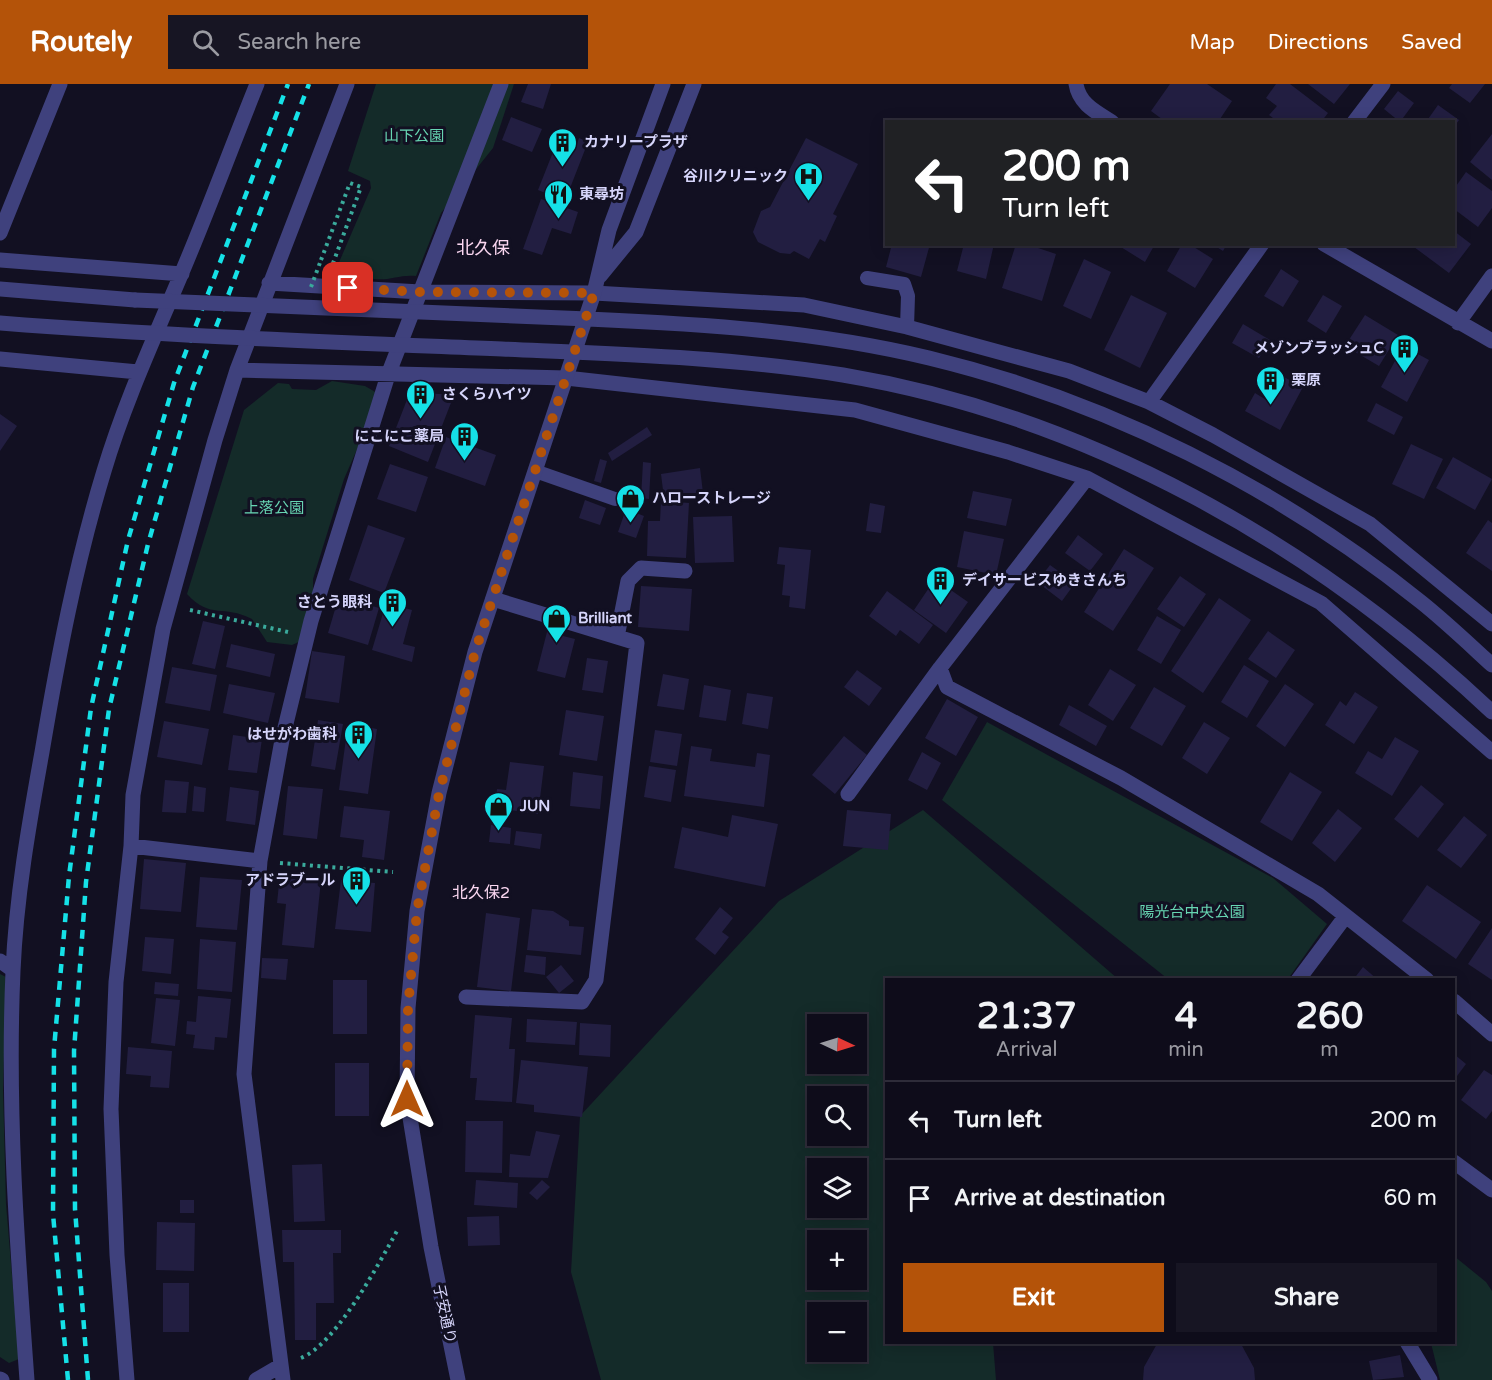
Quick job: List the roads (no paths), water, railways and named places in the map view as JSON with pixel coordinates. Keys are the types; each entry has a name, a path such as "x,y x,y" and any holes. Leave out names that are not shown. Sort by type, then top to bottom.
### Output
{"street":[{"path":"0,233 60,84"},
{"path":"27,1380 15,1217 6,966 58,653 104,469 138,372 182,274 257,84"},
{"path":"127,1380 117,1255 111,1109 116,982 131,846 133,795 169,605 237,370 347,84"},
{"path":"256,1380 281,1373 244,1074 260,861 282,740 307,636 388,375 501,84"},
{"name":"子安通り","path":"458,1380 431,1247 407,1099 408,1008 414,944 439,794 475,652 594,293 609,230 663,84"},
{"path":"598,278 636,232 694,84"},
{"path":"1076,84 1078,94 1091,109 1109,120"},
{"path":"1356,120 1383,84"},
{"path":"1149,402 1261,246"},
{"path":"1327,246 1492,341"},
{"path":"0,260 182,274"},
{"path":"1458,323 1492,276"},
{"path":"269,283 420,292 594,293 804,305 907,327 1069,371 1149,402 1214,435 1370,524 1492,624"},
{"path":"0,289 135,300 692,323 794,334 928,358 994,375 1095,411 1277,502 1422,603 1492,665"},
{"path":"0,323 129,333 682,357 846,376 912,391 983,410 1081,444 1255,530 1332,579 1402,632 1492,712"},
{"path":"0,359 138,372"},
{"path":"237,370 566,378 855,410 1008,452 1087,478 1321,603 1492,752"},
{"path":"848,794 940,668 1087,478"},
{"path":"617,637 628,581 641,568 685,571"},
{"path":"466,997 582,1002 596,980 637,643 493,598"},
{"path":"940,668 947,687 1121,778 1318,894 1424,978"},
{"path":"131,846 260,861"},
{"path":"1299,978 1345,917"},
{"path":"1455,1002 1492,1034"},
{"path":"1455,1163 1492,1190"},
{"path":"1408,1344 1430,1380"}],"lane":[{"path":"867,278 904,284 908,296 907,327"},
{"path":"535,471 615,499"}],"railway":[{"path":"68,1380 53,1214 54,1049 69,876 91,708 128,540 174,383 288,84"},
{"path":"88,1380 75,1209 74,1051 86,882 109,709 148,544 193,387 309,84"}],"place":[{"name":"カナリープラザ","path":"563,168"},
{"name":"谷川クリニック","path":"809,202"},
{"name":"東尋坊","path":"558,220"},
{"name":"メゾンブラッシュC","path":"1405,374"},
{"name":"栗原","path":"1270,406"},
{"name":"さくらハイツ","path":"421,420"},
{"name":"にこにこ薬局","path":"465,462"},
{"name":"ハローストレージ","path":"631,524"},
{"name":"デイサービスゆきさんち","path":"941,606"},
{"name":"さとう眼科","path":"393,628"},
{"name":"Brilliant","path":"557,644"},
{"name":"はせがわ歯科","path":"358,760"},
{"name":"JUN","path":"499,832"},
{"name":"アドラブール","path":"356,906"}],"district":[{"name":"北久保","path":"483,248"},
{"name":"北久保2","path":"481,892"}],"park label":[{"name":"山下公園","path":"414,136"},
{"name":"上落公園","path":"274,508"},
{"name":"陽光台中央公園","path":"1192,912"}]}
